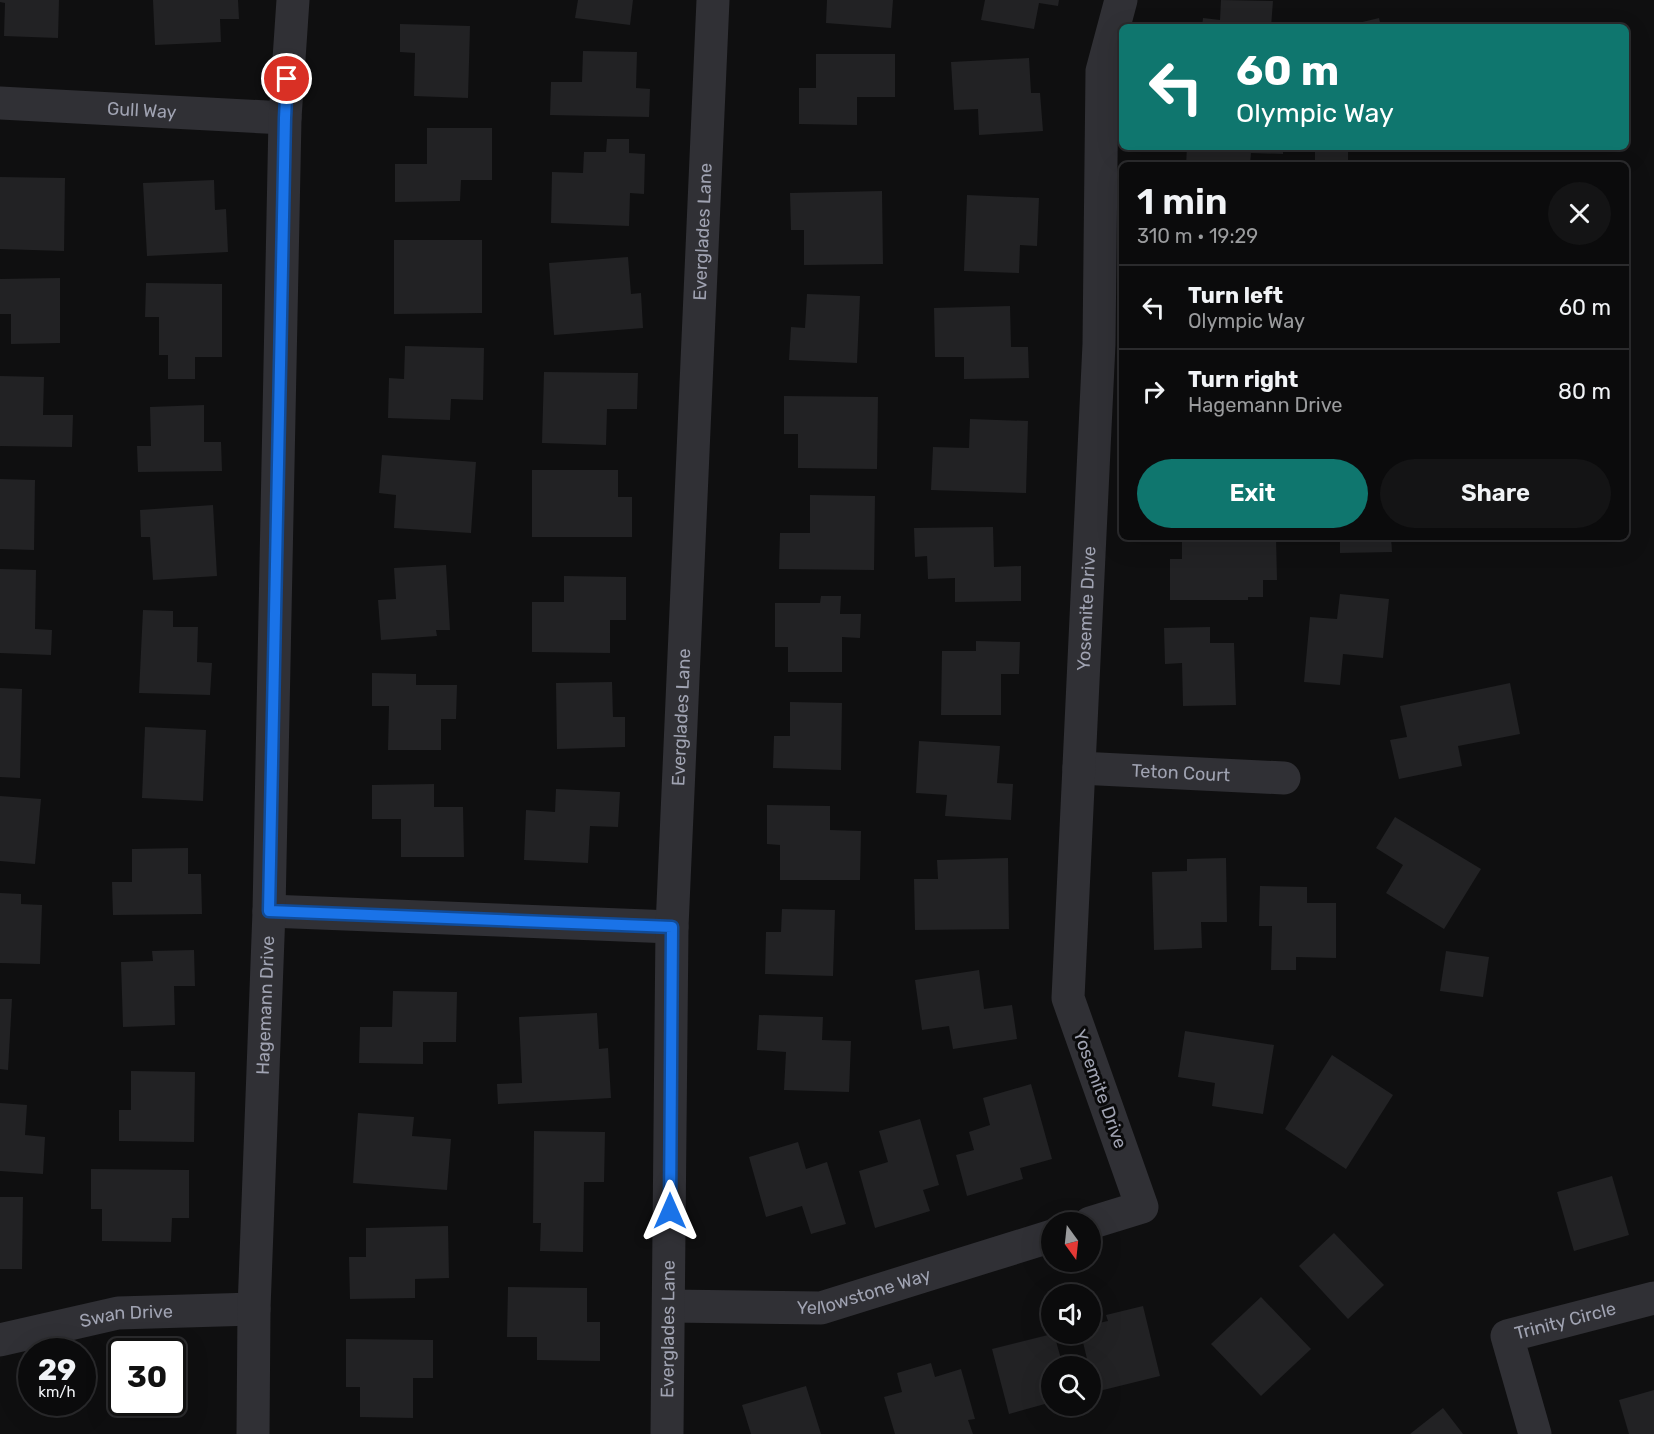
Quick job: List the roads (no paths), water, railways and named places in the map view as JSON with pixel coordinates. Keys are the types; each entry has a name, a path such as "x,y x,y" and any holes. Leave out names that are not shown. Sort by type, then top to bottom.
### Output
{"street":[{"name":"Hagemann Drive","path":"253,1434 254,1309 269,911 285,118 293,0"},
{"name":"Everglades Lane","path":"667,1434 672,927 712,0"},
{"name":"Yosemite Drive","path":"1101,1220 1142,1207 1068,999 1079,768 1111,344 1102,71 1121,0"},
{"name":"Gull Way","path":"0,103 285,118"},
{"name":"Teton Court","path":"1079,768 1284,778"},
{"path":"269,911 672,927"},
{"name":"Yellowstone Way","path":"670,1306 821,1308 1041,1239"},
{"name":"Trinity Circle","path":"1535,1434 1507,1336 1654,1298"},
{"name":"Swan Drive","path":"0,1341 118,1313 254,1309"}]}
